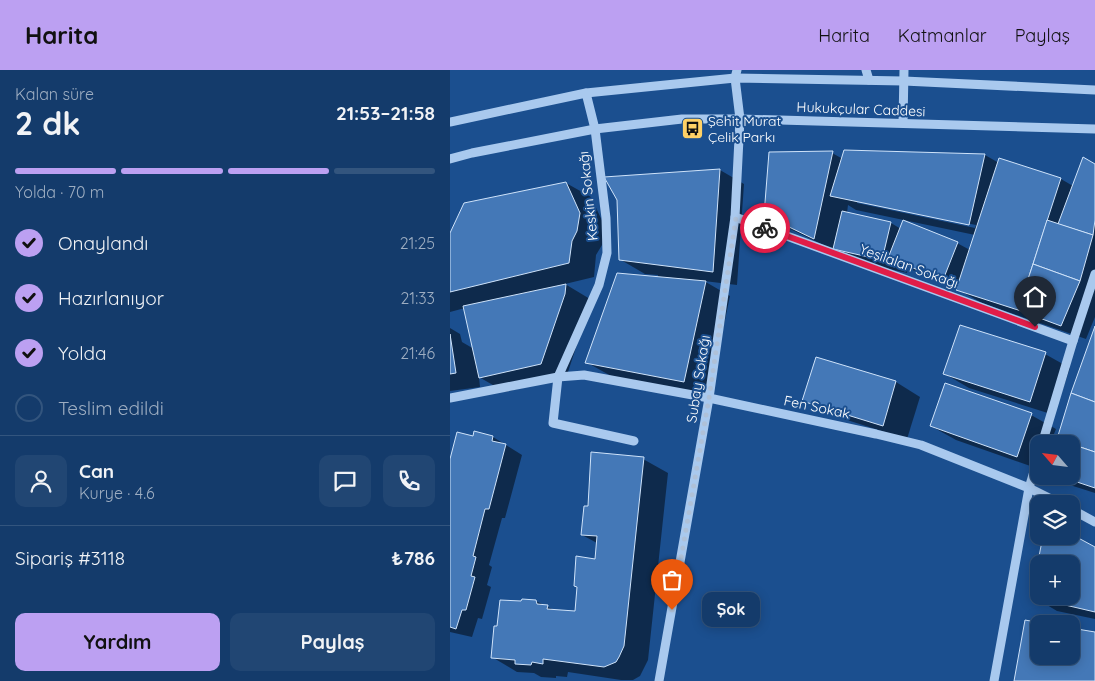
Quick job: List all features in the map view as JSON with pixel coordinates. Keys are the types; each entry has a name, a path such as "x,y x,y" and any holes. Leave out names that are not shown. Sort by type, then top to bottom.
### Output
{"street":[{"path":"866,70 869,80"},
{"path":"903,123 904,70"},
{"name":"Hukukçular Caddesi","path":"450,122 586,94 736,74 1095,90"},
{"name":"Subay Sokağı","path":"659,681 709,398 736,217 740,119 736,74"},
{"name":"Keskin Sokağı","path":"586,94 595,130 606,218 607,253 599,285 558,377 553,423 634,441"},
{"name":"Hukukçular Caddesi","path":"450,159 472,153 595,130 682,119 1095,129"},
{"name":"Yeşilalan Sokağı","path":"736,217 1073,341"},
{"path":"1045,435 1095,274"},
{"name":"Fen Sokak","path":"450,398 558,377 584,375 709,398 921,445 1043,495"},
{"path":"994,681 1030,485"},
{"path":"1080,514 1095,522"}],"building":[{"path":"844,150 985,154 969,225 830,196"},
{"path":"833,151 814,239 764,215 769,152"},
{"path":"1083,157 1095,164 1095,220 1093,235 1058,224"},
{"path":"999,158 1061,178 1018,310 956,290"},
{"path":"720,169 713,272 619,260 617,200 604,177"},
{"path":"566,182 580,213 577,231 572,241 569,263 450,292 450,233 464,203"},
{"path":"842,211 891,222 882,260 833,249"},
{"path":"903,220 958,242 943,280 888,258"},
{"path":"1047,220 1093,235 1080,281 1033,264"},
{"path":"1033,264 1080,281 1061,326 1018,310"},
{"path":"617,273 706,281 684,382 585,363"},
{"path":"566,284 565,294 541,364 479,378 463,306"},
{"path":"960,325 1046,352 1030,402 943,374"},
{"path":"1095,326 1095,402 1071,393"},
{"path":"450,334 456,373 450,374"},
{"path":"816,357 896,381 883,426 802,401"},
{"path":"945,383 1032,413 1017,457 930,426"},
{"path":"1071,393 1095,402 1095,452 1080,447 1080,435 1058,435"},
{"path":"474,431 493,436 492,441 506,444 489,509 485,509 473,556 476,557 471,576 475,577 466,610 462,610 456,629 450,627 450,459 457,432 473,436"},
{"path":"1080,447 1095,452 1095,488 1080,483"},
{"path":"591,452 644,457 624,646 619,657 616,662 604,667 543,659 543,664 532,662 531,665 515,664 515,660 491,658 494,626 497,626 500,600 536,600 537,604 548,605 547,609 575,611 577,587 574,586 576,556 595,559 597,536 581,535 584,506 588,506"},
{"path":"1080,539 1095,547 1095,612 1065,605 1080,605 1080,555 1039,555 1041,545 1080,545"},
{"path":"1025,620 1030,621 1030,665 1080,665 1080,630 1095,632 1095,681 1014,681"}],"way so far":[{"path":"672,610 709,398 736,217 765,228"}],"place":[{"name":"Şehit Murat Çelik Parkı","path":"692,129"},
{"name":"Şok","path":"672,610"}],"route":[{"path":"765,228 1035,327"}]}
